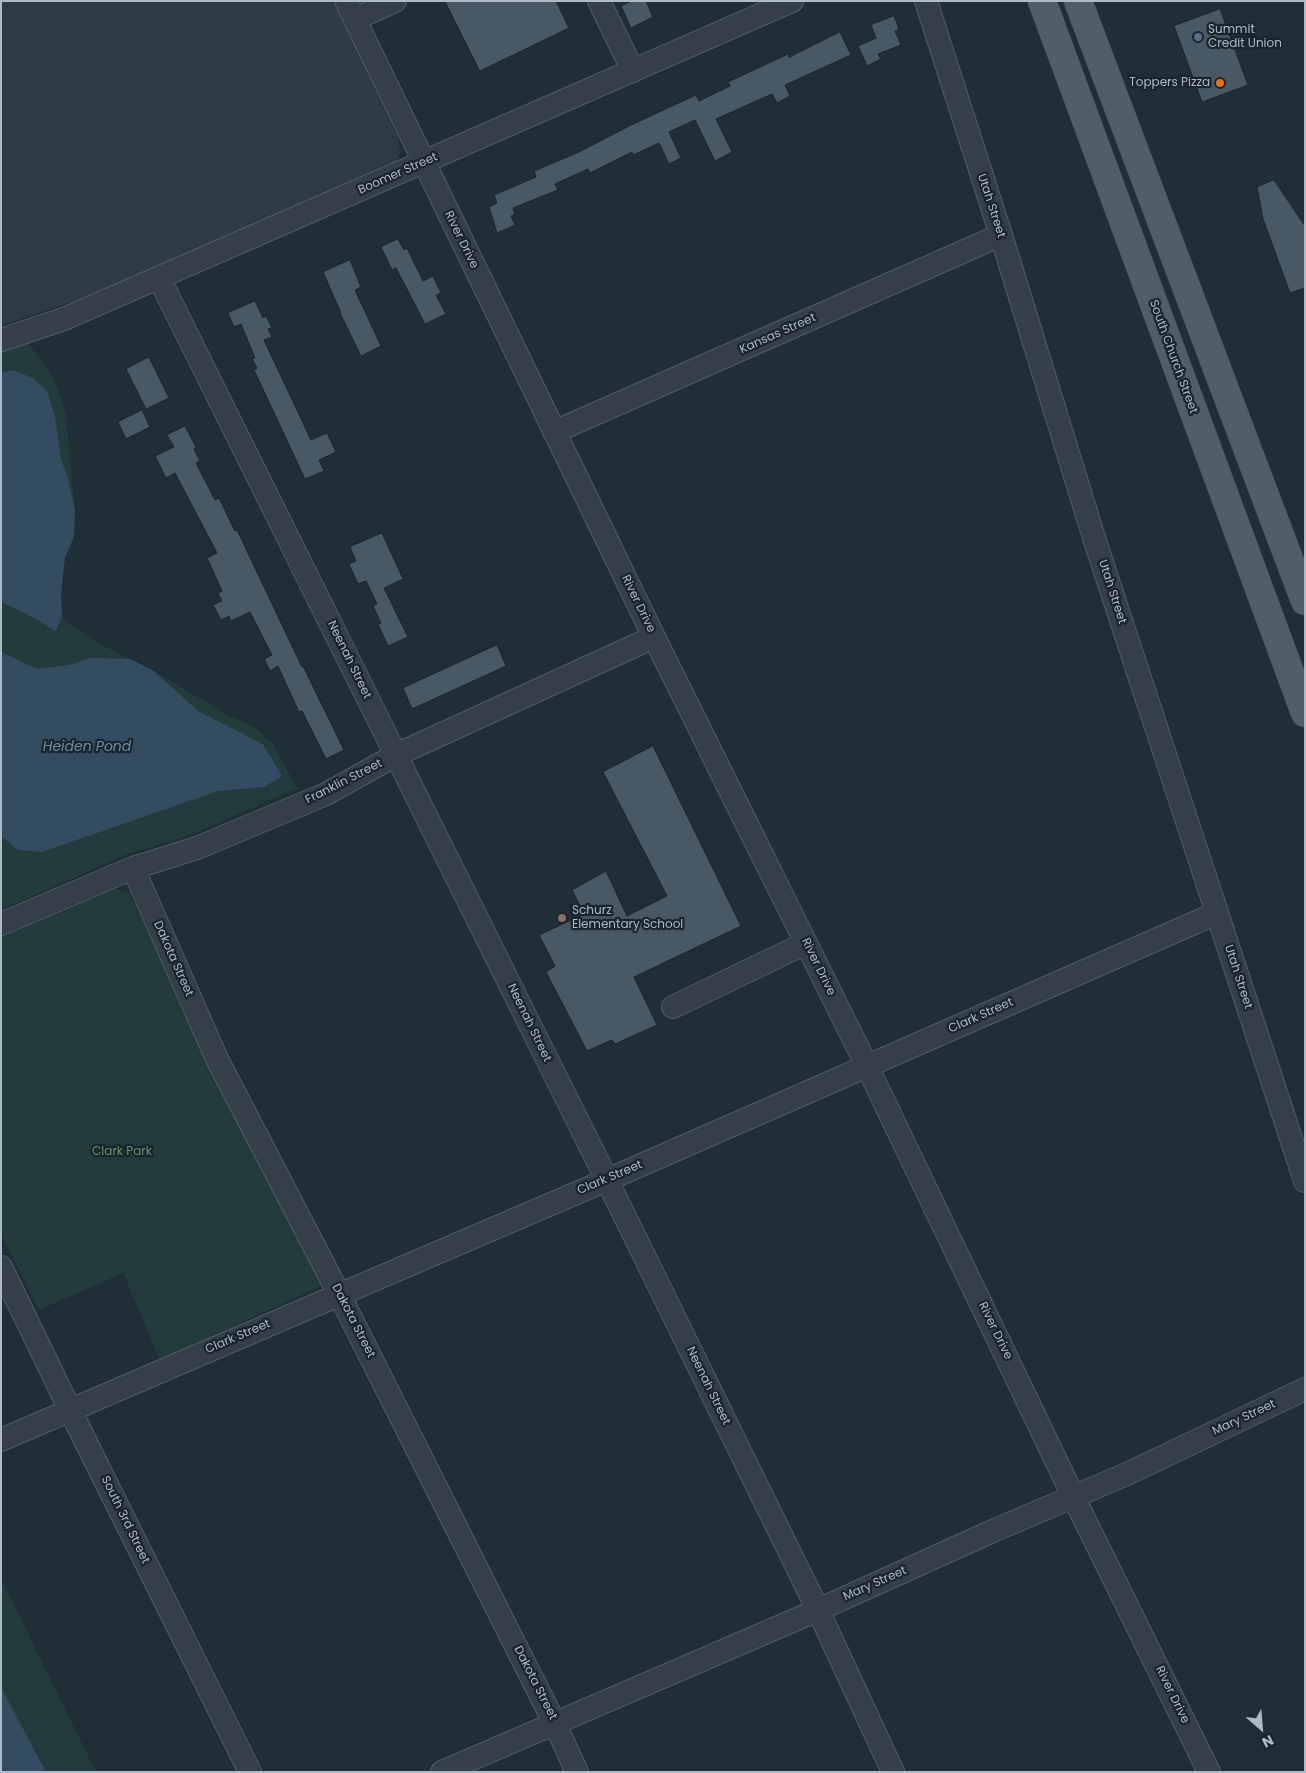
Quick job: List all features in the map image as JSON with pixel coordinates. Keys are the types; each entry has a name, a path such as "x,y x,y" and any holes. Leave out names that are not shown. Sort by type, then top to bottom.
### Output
{"main road":[{"name":"South Church Street","path":"1042,1 1305,713"},
{"path":"1078,1 1141,163 1225,394 1305,601"}],"street":[{"path":"351,10 395,1"},
{"path":"598,1 633,71"},
{"name":"Boomer Street","path":"1,340 64,319 792,1"},
{"name":"Utah Street","path":"926,1 1001,235 1095,541 1217,913 1296,1122 1305,1181"},
{"name":"River Drive","path":"351,10 554,432 867,1066 1074,1496 1210,1772"},
{"name":"Kansas Street","path":"554,432 1001,235"},
{"name":"Neenah Street","path":"159,278 607,1180 818,1610 893,1772"},
{"name":"Franklin Street","path":"1,924 133,868 197,848 326,794 396,755 654,637"},
{"name":"Dakota Street","path":"133,868 216,1059 339,1294 555,1724 577,1772"},
{"name":"Clark Street","path":"1,1440 607,1180 1217,913"},
{"path":"673,1007 806,943"},
{"name":"South 3rd Street","path":"1,1267 250,1772"},
{"name":"Mary Street","path":"442,1772 1127,1474 1305,1389"}],"shaded area":[{"path":"1,1 333,1 398,138 400,152 397,160 392,164 125,281 72,302 1,326"}],"green space":[{"path":"26,340 50,373 60,395 66,415 75,510 74,537 65,557 61,594 62,617 81,632 104,646 154,671 224,713 256,728 273,744 297,788 193,834 125,855 1,910 1,348"},
{"name":"Clark Park","path":"108,887 129,893 323,1285 160,1360 123,1273 39,1310 1,1234 1,933"},
{"path":"1,1579 96,1772 1,1772"}],"water":[{"path":"14,370 34,379 47,391 55,416 61,459 75,510 74,537 65,557 61,594 62,617 56,631 1,602 1,373"},
{"name":"Heiden Pond","path":"1,652 37,669 69,665 91,658 130,659 154,671 198,711 263,744 282,776 264,787 218,791 42,852 18,850 1,836"},
{"path":"1,1687 46,1772 1,1772"}],"building":[{"path":"445,1 556,1 569,28 480,71"},
{"path":"632,1 646,1 653,17 631,28 621,6"},
{"path":"1220,9 1248,85 1202,102 1174,26"},
{"path":"894,16 899,29 895,31 901,45 878,54 881,59 867,66 858,46 876,38 871,25"},
{"path":"840,32 851,55 785,85 790,96 777,103 772,94 716,119 732,152 715,161 695,120 669,132 681,158 669,164 659,143 633,155 632,152 590,173 588,169 555,184 558,190 513,208 515,214 511,216 515,225 497,233 489,207 497,203 494,195 536,177 534,171 579,152 696,95 699,101 730,86 728,82 788,54 789,57"},
{"path":"1274,180 1305,226 1305,288 1290,293 1263,219 1257,187"},
{"path":"398,239 404,250 407,248 423,281 433,276 441,293 436,295 446,314 425,324 396,268 392,270 381,247"},
{"path":"350,260 361,287 355,290 381,346 361,356 323,272"},
{"path":"255,301 263,318 266,316 272,328 268,329 272,337 264,340 311,440 327,433 336,452 319,460 324,471 305,479 254,370 257,368 252,359 255,358 241,324 234,327 228,313"},
{"path":"149,357 169,398 146,409 126,369"},
{"path":"142,410 150,427 126,439 118,422"},
{"path":"185,426 196,447 194,449 200,461 196,463 215,500 219,498 235,531 237,530 344,750 326,759 302,711 299,712 278,666 270,671 264,659 272,655 250,612 231,621 229,616 221,620 213,605 222,601 218,594 222,591 207,558 217,553 175,473 166,478 155,456 174,447 167,435"},
{"path":"382,533 403,579 384,588 408,637 388,646 378,624 381,623 373,606 377,604 366,581 358,584 349,564 356,561 350,547"},
{"path":"497,645 506,666 412,709 403,688"},
{"path":"653,746 741,926 634,977 657,1025 615,1044 612,1040 587,1051 546,972 555,966 539,935 584,914 572,890 606,871 627,916 667,896 603,772"}],"place":[{"name":"Summit Credit Union","path":"1198,37"},
{"name":"Toppers Pizza","path":"1220,83"},
{"name":"Schurz Elementary School","path":"562,918"}]}
